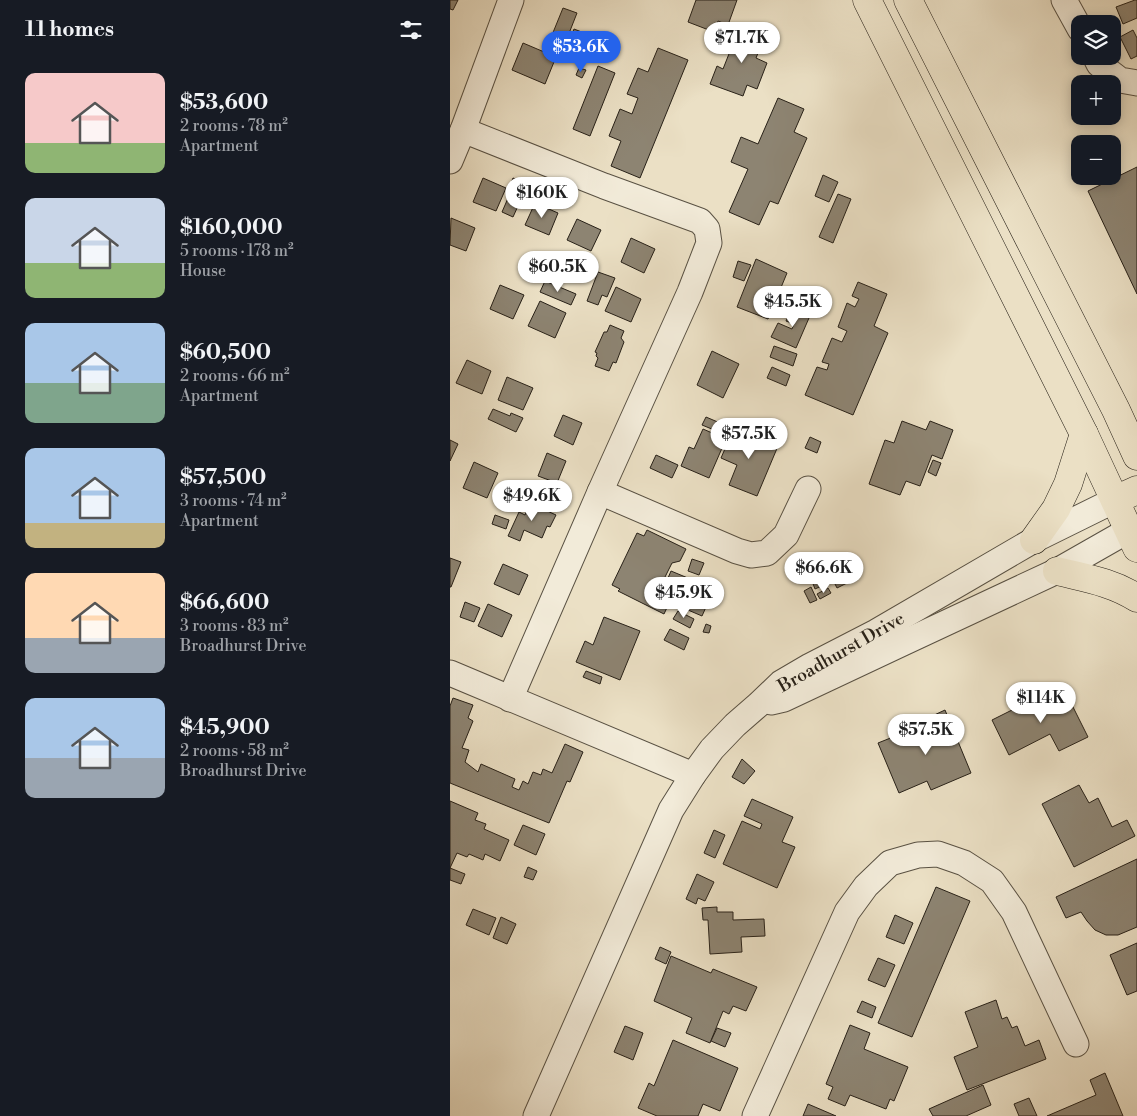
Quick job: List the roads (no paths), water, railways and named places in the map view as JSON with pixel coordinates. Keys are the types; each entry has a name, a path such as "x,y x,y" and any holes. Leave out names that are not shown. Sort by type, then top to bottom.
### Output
{"main road":[{"path":"867,0 1084,434 1126,495 1134,535"},
{"path":"908,0 1126,416 1137,456"},
{"path":"1034,540 1056,509 1068,484 1084,434"},
{"path":"1057,571 1107,583 1137,598"}],"street":[{"path":"450,160 511,0"},
{"path":"1064,0 1072,15"},
{"path":"1100,65 1120,80 1137,83"},
{"path":"463,130 604,186 700,221 708,229 709,243 690,292 510,699"},
{"path":"600,492 737,551 751,555 767,553 786,535 808,489"},
{"name":"Broadhurst Drive","path":"758,705 781,683 810,666 876,632 1034,540 1126,495"},
{"name":"Broadhurst Drive","path":"758,705 784,700 1134,535"},
{"path":"450,673 693,774"},
{"path":"539,1115 671,810 693,774 712,749 758,705"},
{"path":"755,1116 846,912 866,886 890,864 918,855 938,854 964,863 992,881 1014,912 1076,1044"}]}
